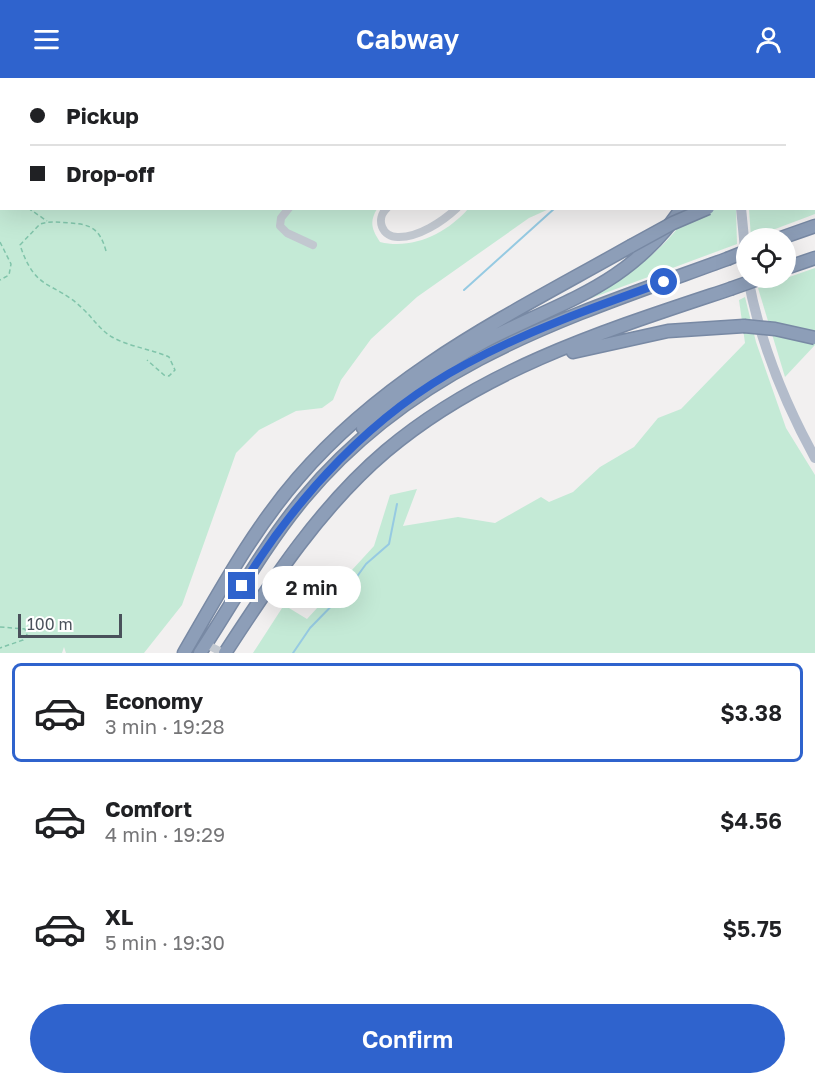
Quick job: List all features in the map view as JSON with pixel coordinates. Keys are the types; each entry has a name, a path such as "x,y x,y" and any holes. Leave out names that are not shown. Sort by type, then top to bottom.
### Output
{"highway":[{"path":"203,648 254,566 348,442 404,393 483,342 587,294 616,276 650,248 680,210"},
{"path":"184,653 250,542 282,498 324,449 365,411 443,352 673,223 703,210"},
{"path":"796,232 815,225"},
{"path":"305,497 363,438 407,401 465,365 549,326 736,255"},
{"path":"796,265 815,258"},
{"path":"224,653 294,551 331,506 377,459 444,408 523,367 646,317 736,287"},
{"path":"523,367 648,334 690,328 744,326 775,329 815,338"}],"main road":[{"path":"741,210 743,228"},
{"path":"750,288 773,370 815,458"}],"street":[{"path":"287,210 280,218 280,226 287,233 313,244"},
{"path":"386,210 380,219 381,226 390,237 397,238 429,228 454,210"},
{"path":"203,648 224,653"}],"path":[{"path":"31,210 48,222"},
{"path":"106,250 102,237 88,224 48,222 40,224 20,245 35,277 82,308 113,338 169,357 175,370 169,376 164,375 147,360"},
{"path":"0,242 10,264 9,275 0,280"},
{"path":"0,627 25,629 27,635 23,640 0,648"}],"green space":[{"path":"0,210 377,210 372,226 380,242 405,244 440,232 467,210 547,210 529,218 417,297 371,339 341,380 333,400 322,408 296,411 259,430 236,453 182,605 144,653 66,653 64,647 62,653 0,653"},
{"path":"690,210 736,210 736,244 589,299 646,260 671,237"},
{"path":"749,210 815,210 815,214 778,228 750,228"},
{"path":"815,268 815,345 785,377 758,288 796,288 796,275"},
{"path":"745,297 756,342 786,428 815,475 815,653 253,653 284,605 307,619 374,546 390,495 417,489 403,526 458,517 495,523 541,497 549,502 573,492 600,467 634,447 658,418 681,409 745,343 739,300"}],"waterway":[{"path":"464,290 553,210"},
{"path":"293,653 310,628 348,589 366,564 389,544 397,504"}],"route":[{"path":"242,586 305,497 345,454 407,401 465,365 502,346 664,282"}]}
